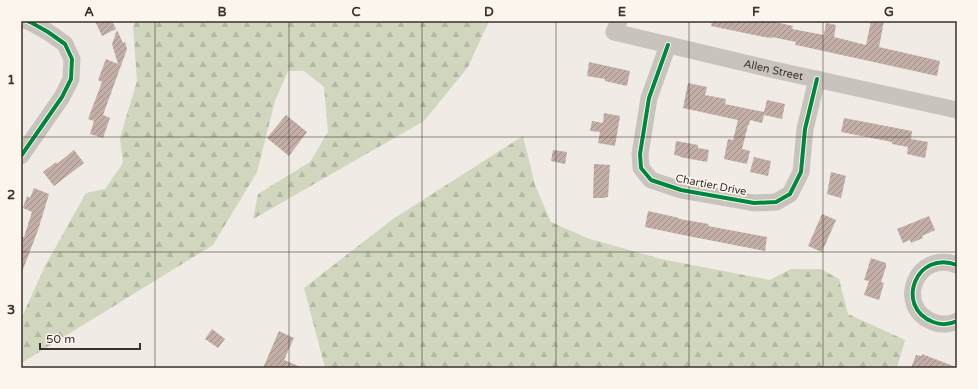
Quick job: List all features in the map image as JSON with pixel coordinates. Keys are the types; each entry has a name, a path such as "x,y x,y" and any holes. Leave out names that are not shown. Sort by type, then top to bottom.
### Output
{"street":[{"path":"21,156 62,97 71,79 72,59 65,44 48,32 27,21"},
{"name":"Allen Street","path":"617,26 668,44 957,110"},
{"name":"Chartier Drive","path":"668,44 649,98 640,154 641,168 651,180 681,190 754,203 776,202 790,194 801,172 805,129 817,79"},
{"path":"957,264 939,262 928,266 919,274 913,291 914,304 925,318 942,324 957,321"}],"green space":[{"path":"135,21 489,21 468,67 424,121 253,219 258,194 310,162 328,132 324,87 304,71 288,71 275,101 257,172 213,245 21,362 21,319 45,266 86,193 105,189 123,163 120,138 137,81 133,26"},
{"path":"523,136 535,185 551,222 587,238 661,259 770,280 791,269 821,269 839,279 848,314 905,340 897,368 325,368 304,288 393,219"}],"building":[{"path":"95,21 112,21 116,29 102,36"},
{"path":"712,21 776,21 775,22 793,26 792,29 824,35 826,23 836,25 834,37 866,45 871,21 884,21 879,47 940,61 937,76 795,45 796,42 711,26"},
{"path":"117,30 123,43 125,42 127,49 103,115 110,118 103,138 90,134 94,121 88,119 102,82 98,80 106,59 118,64 112,44"},
{"path":"589,62 630,71 627,86 605,81 605,79 587,76"},
{"path":"688,83 707,87 705,95 726,99 725,104 764,112 767,100 785,104 782,119 764,115 762,123 750,120 742,149 750,151 747,164 724,159 728,139 733,140 738,120 683,108"},
{"path":"604,113 620,116 615,146 598,143 600,132 590,131 592,121 603,123"},
{"path":"286,115 307,132 289,156 267,138"},
{"path":"844,118 912,131 911,139 928,142 925,158 907,154 908,147 892,144 892,142 841,132"},
{"path":"676,141 698,145 698,148 709,150 707,162 674,155"},
{"path":"74,150 84,163 54,186 43,172 56,162 57,164"},
{"path":"553,150 567,152 565,164 551,161"},
{"path":"754,157 771,161 768,176 750,172"},
{"path":"594,164 610,165 608,197 606,198 593,198"},
{"path":"831,172 846,176 841,198 827,194"},
{"path":"34,188 49,194 38,230 21,272 21,236 24,237 32,212 23,208 27,196 30,198"},
{"path":"648,211 679,219 709,224 708,226 767,237 765,251 645,227"},
{"path":"822,214 836,220 822,252 808,246"},
{"path":"929,216 935,230 922,236 923,238 911,243 910,240 903,243 897,229"},
{"path":"871,258 886,263 881,282 884,283 879,300 864,295 869,281 864,280"},
{"path":"212,329 225,339 218,348 205,339"},
{"path":"279,331 294,338 284,360 303,368 263,368"},
{"path":"922,354 956,368 911,368 916,355 922,356"}],"cycle path":[{"path":"21,156 62,97 71,79 72,59 65,44 48,32 27,21"},
{"path":"668,45 649,98 640,154 641,168 651,180 681,190 754,203 776,202 790,194 801,172 805,129 817,79"},
{"path":"957,265 943,262 930,265 921,272 915,282 913,293 915,305 921,315 939,324 948,324 957,321"}]}
